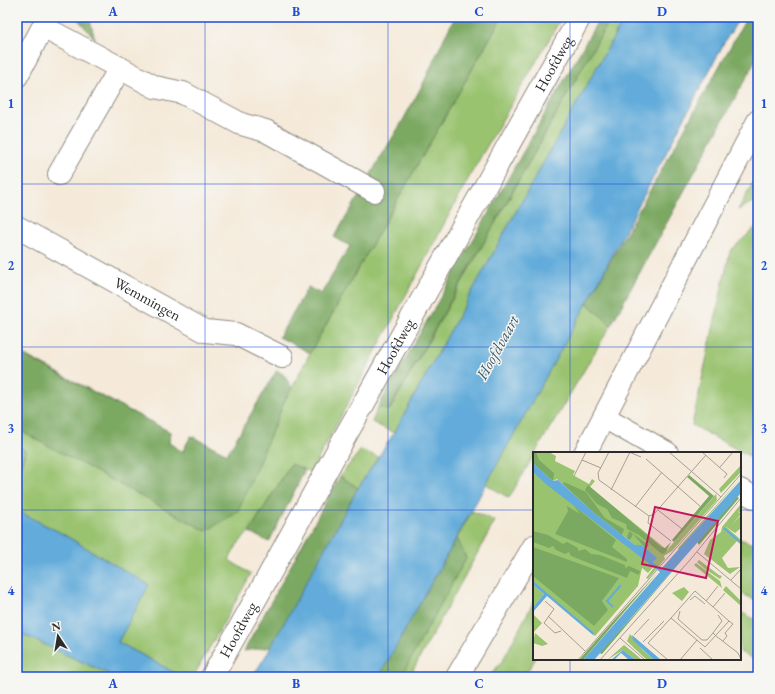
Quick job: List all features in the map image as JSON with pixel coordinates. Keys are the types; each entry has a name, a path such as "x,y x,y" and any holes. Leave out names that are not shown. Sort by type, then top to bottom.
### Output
{"street":[{"name":"Hoofdweg","path":"214,674 580,17"},
{"path":"17,76 46,22 155,88 183,93 241,124 266,132 374,192"},
{"path":"59,174 120,68"},
{"path":"586,452 758,121"},
{"name":"Wemmingen","path":"17,227 205,331 236,334 282,357"},
{"path":"604,417 665,452"},
{"path":"741,490 758,499"},
{"path":"457,677 533,548"}],"green space":[{"path":"76,17 89,17 95,39"},
{"path":"455,17 502,17 310,353 279,337 308,287 321,294 350,246 334,237 424,82"},
{"path":"502,17 562,17 472,172 311,472 291,464 249,532 237,545 229,560 251,574 193,677 163,677 168,669 118,642 149,585 61,533 17,511 17,351 170,432 169,443 182,452 191,436 256,468 285,400 310,353"},
{"path":"600,17 611,17 389,410 378,407"},
{"path":"611,17 625,17 394,433 372,422 378,407 390,410"},
{"path":"747,17 758,17 758,56 611,325 587,303"},
{"path":"754,181 758,181 758,199 738,210"},
{"path":"758,225 758,461 692,425 730,251"},
{"path":"587,303 611,325 536,452 533,452 533,457 509,498 486,484"},
{"path":"17,352 170,432 169,443 183,452 191,436 227,454 277,370 284,375 292,388 285,400 238,512 206,531 17,429"},
{"path":"17,445 26,451 17,477"},
{"path":"361,450 378,457 358,488 340,476"},
{"path":"291,464 305,470 269,542 249,532"},
{"path":"340,476 358,488 271,647 244,651"},
{"path":"472,511 495,521 409,677 400,677 466,558 457,538"},
{"path":"457,538 466,558 401,677 378,677"},
{"path":"741,539 758,546 758,601 741,593"},
{"path":"533,603 533,660 534,660 522,677 489,677 503,660"},
{"path":"741,612 758,621 758,661 741,652"},
{"path":"17,632 115,677 17,677"}],"water":[{"name":"Hoofdvaart","path":"625,17 740,17 724,43 592,294 379,677 252,677 267,654 358,488 394,433"},
{"path":"17,511 61,533 149,585 118,642 183,677 115,677 17,632"}]}
